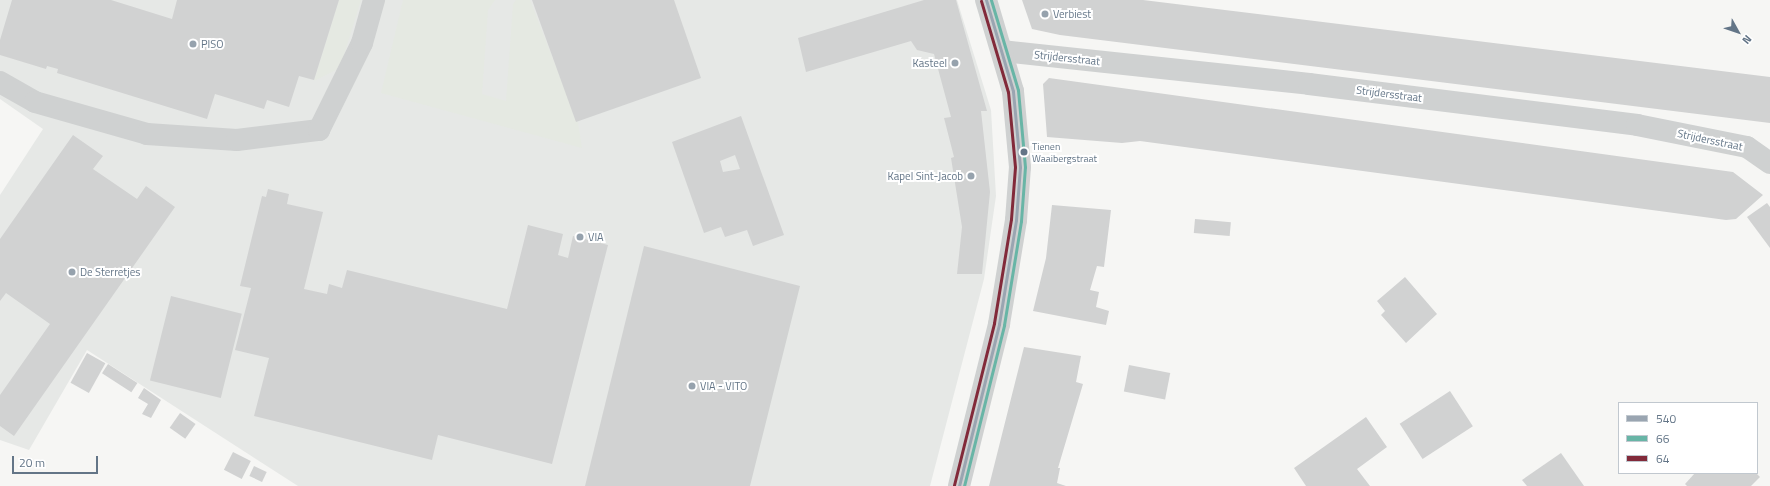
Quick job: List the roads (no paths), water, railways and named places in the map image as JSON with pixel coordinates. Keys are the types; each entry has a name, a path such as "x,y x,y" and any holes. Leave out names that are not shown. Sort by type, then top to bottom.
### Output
{"street":[{"path":"0,82 35,102 148,134 238,140 319,130 362,43 374,0"},
{"path":"959,486 999,324 1016,220 1019,159 1013,91 986,0"},
{"name":"Strijdersstraat","path":"1002,51 1309,84 1637,125 1747,147 1770,163"}],"place":[{"name":"Verbiest","path":"1045,14"},
{"name":"PISO","path":"193,44"},
{"name":"Kasteel","path":"955,63"},
{"name":"Tienen Waaibergstraat","path":"1024,152"},
{"name":"Kapel Sint-Jacob","path":"971,176"},
{"name":"VIA","path":"580,237"},
{"name":"De Sterretjes","path":"72,272"},
{"name":"VIA - VITO","path":"692,386"}]}
